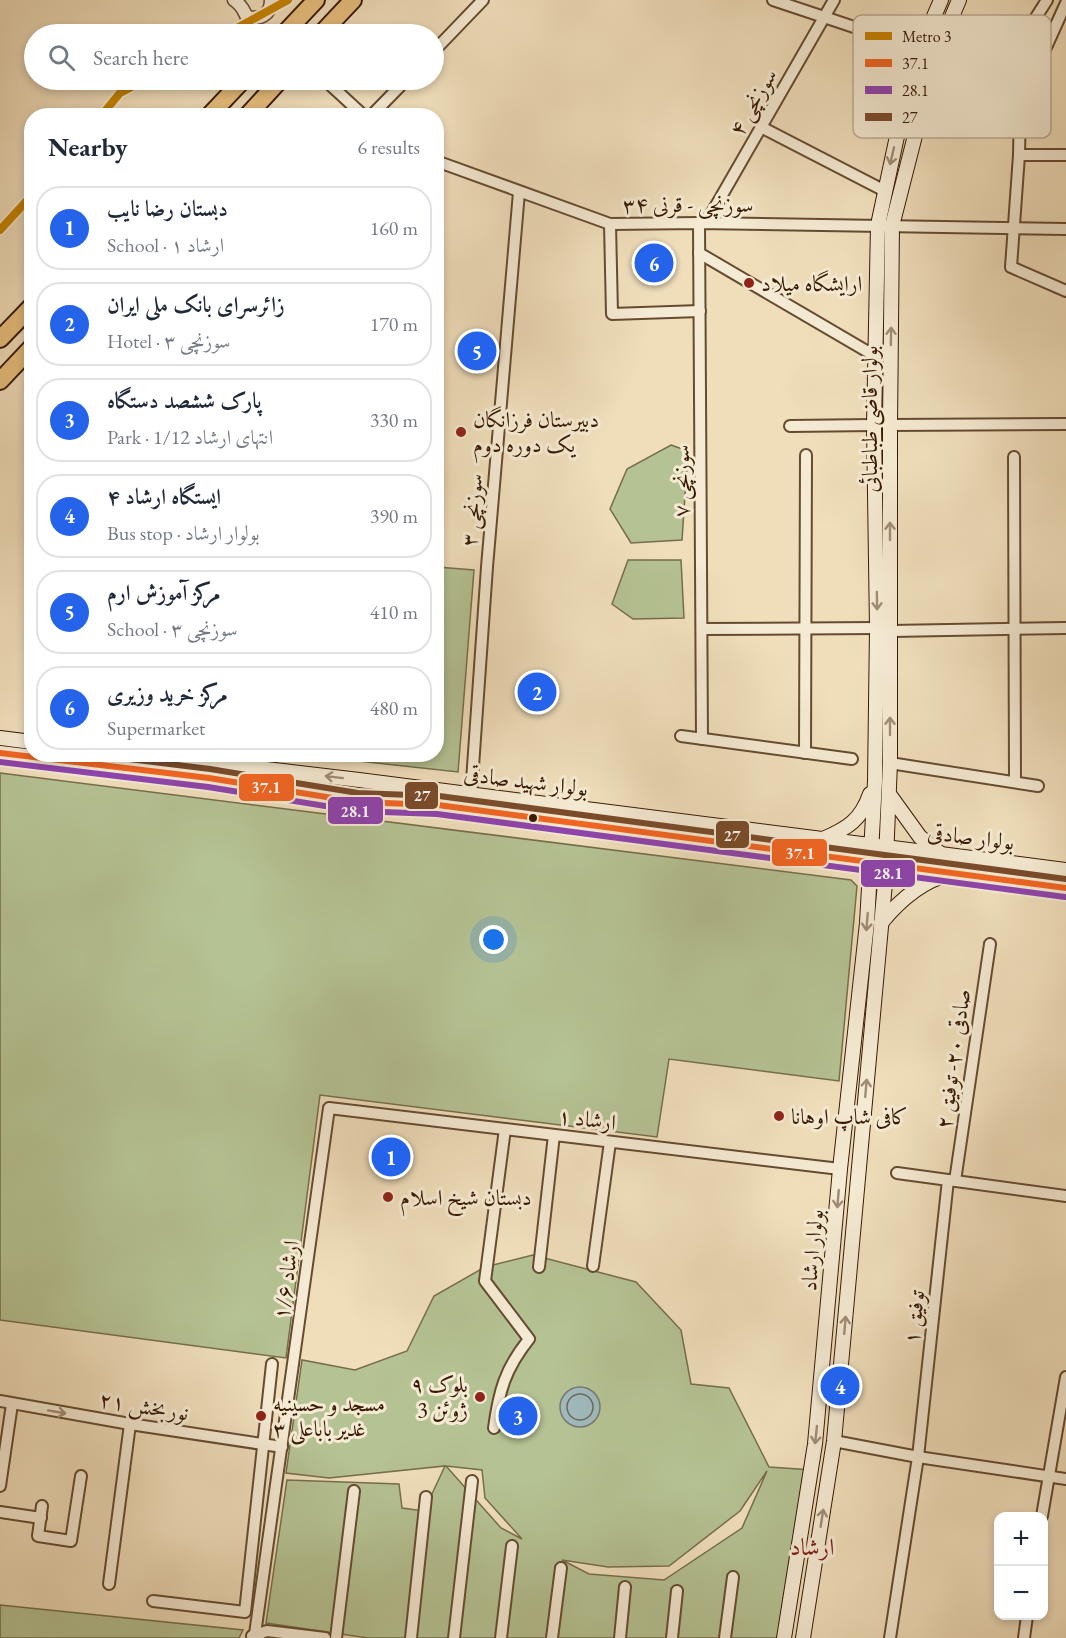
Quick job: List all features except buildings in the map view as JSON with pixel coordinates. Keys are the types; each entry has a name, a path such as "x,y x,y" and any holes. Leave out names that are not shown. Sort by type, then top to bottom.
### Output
{"main road":[{"path":"293,24 316,0"},
{"path":"330,24 353,0"},
{"name":"بولوار قاضی طباطبائی","path":"935,15 941,0"},
{"name":"بولوار قاضی طباطبائی","path":"953,15 959,0"},
{"path":"217,108 234,90"},
{"path":"254,108 271,90"},
{"name":"بولوار قاضی طباطبائی","path":"870,863 884,629 890,425 885,191 897,138"},
{"name":"بولوار قاضی طباطبائی","path":"886,865 890,763 874,425 875,356 885,225 911,138"},
{"path":"0,339 24,314"},
{"path":"0,381 24,356"},
{"path":"0,738 24,741"},
{"name":"بولوار شهید صادقی","path":"0,753 24,756"},
{"name":"بولوار شهید صادقی","path":"75,762 209,778 357,802 438,805 954,873"},
{"name":"بولوار شهید صادقی","path":"207,762 871,846"},
{"path":"357,802 359,780"},
{"path":"821,840 840,832 864,811 875,781"},
{"path":"889,794 921,837 942,855"},
{"name":"بولوار صادقی","path":"871,846 1066,870"},
{"name":"بولوار ارشاد","path":"784,1638 815,1444 840,1169 867,923 870,863"},
{"name":"بولوار ارشاد","path":"802,1638 834,1441 886,865"},
{"path":"880,924 894,907 924,883 954,873"},
{"name":"بولوار صادقی","path":"954,873 1066,888"},
{"path":"793,1580 811,1584"}],"street":[{"path":"234,0 247,16 249,24"},
{"path":"247,16 262,17 268,12 271,0"},
{"path":"444,41 483,0"},
{"path":"773,0 853,27"},
{"name":"سوزنچی ۴","path":"702,223 834,0"},
{"path":"1037,15 1047,0"},
{"path":"1051,36 1066,3"},
{"path":"336,90 355,108"},
{"path":"379,108 396,90"},
{"path":"761,126 885,191"},
{"path":"1019,138 1011,267 1066,291"},
{"path":"1019,155 1066,155"},
{"name":"سوزنچی - قرنی ۳۴","path":"444,164 610,224 885,225 1066,229"},
{"name":"سوزنچی ۳","path":"471,795 488,555 519,192"},
{"name":"سوزنچی ۷","path":"702,223 699,253 702,739"},
{"path":"610,224 612,314 699,312"},
{"path":"699,253 875,356"},
{"path":"890,425 1066,424"},
{"path":"790,426 874,425"},
{"path":"805,753 806,455"},
{"path":"1014,457 1015,782"},
{"path":"702,629 1066,628"},
{"path":"681,736 852,759"},
{"path":"890,763 1038,786"},
{"name":"صادقی ۲۰- توفیق ۲","path":"951,1180 990,944"},
{"name":"ارشاد ۱","path":"329,1108 840,1169"},
{"name":"ارشاد ۱/۶","path":"254,1637 329,1108"},
{"path":"494,1428 497,1403 506,1375 514,1358 529,1339 485,1281 505,1129"},
{"path":"539,1267 554,1135"},
{"path":"593,1266 610,1142"},
{"path":"897,1173 1066,1196"},
{"name":"توفیق ۱","path":"890,1638 918,1457 951,1180"},
{"path":"153,1601 245,1612 272,1364"},
{"path":"1043,1512 1066,1377"},
{"name":"نوربخش ۲۱","path":"0,1401 263,1445 281,1452"},
{"path":"0,1486 12,1404"},
{"path":"109,1584 130,1424"},
{"path":"834,1441 918,1457 1066,1479"},
{"path":"42,1506 38,1536 71,1541 81,1476"},
{"path":"454,1638 472,1482"},
{"path":"336,1638 354,1491"},
{"path":"411,1638 426,1497"},
{"path":"0,1512 41,1518"},
{"path":"501,1638 512,1546"},
{"path":"552,1638 561,1568"},
{"path":"725,1638 732,1577"},
{"path":"621,1638 626,1587"},
{"path":"672,1638 677,1591"},
{"path":"1024,1638 1026,1620"},
{"path":"254,1637 267,1631 325,1638"}],"green space":[{"path":"671,445 688,451 682,540 631,543 610,509 627,469"},
{"path":"628,560 681,560 684,618 633,619 612,604"},
{"path":"444,568 474,570 458,772 367,762 444,762"},
{"path":"0,773 851,880 857,886 839,1081 669,1059 657,1137 320,1095 286,1358 0,1320"},
{"path":"533,1255 636,1282 681,1330 691,1384 729,1388 769,1467 812,1470 784,1638 368,1638 266,1623 287,1480 399,1484 402,1508 424,1511 445,1466 329,1478 286,1473 302,1360 355,1370 407,1351 434,1296 485,1267","holes":["446,1466 482,1470 485,1498 522,1539 501,1528","767,1471 742,1528 664,1580 589,1574 562,1560 608,1567 669,1566 740,1511"]},
{"path":"0,1605 243,1630 239,1638 0,1638"}],"water":[{"path":"580,1387 594,1393 600,1407 594,1421 580,1427 566,1421 560,1407 566,1393"}],"metro line":[{"name":"3","path":"244,24 288,0"},
{"name":"3","path":"108,108 120,93 126,90"},
{"name":"3","path":"0,230 24,204"}],"transit line":[{"name":"37.1","path":"0,753 24,756"},
{"name":"28.1","path":"0,762 208,787 356,811 437,814 1065,897"},
{"name":"37.1","path":"75,762 209,778 357,802 438,805 1066,888"},
{"name":"27","path":"153,762 358,793 439,796 1066,879"}],"place":[{"name":"مرکز خرید وزیری","path":"654,263"},
{"name":"ارايشگاه ميلاد","path":"749,283"},
{"name":"مرکز آموزش ارم","path":"477,351"},
{"name":"دبیرستان فرزانگان یک دوره دوم","path":"461,432"},
{"name":"زائرسرای بانک ملی ایران","path":"537,692"},
{"name":"کافی شاپ اوهانا","path":"779,1116"},
{"name":"دبستان رضا نایب","path":"391,1157"},
{"name":"دبستان شیخ اسلام","path":"388,1197"},
{"name":"ایستگاه ارشاد ۴","path":"840,1386"},
{"name":"بلوک ۹ ژوئن 3","path":"480,1397"},
{"name":"مسجد و حسینیه غدیر باباعلی ۳","path":"261,1416"},
{"name":"پارک‌ ششصد دستگاه","path":"518,1416"}],"district":[{"name":"ارشاد","path":"812,1546"}]}
